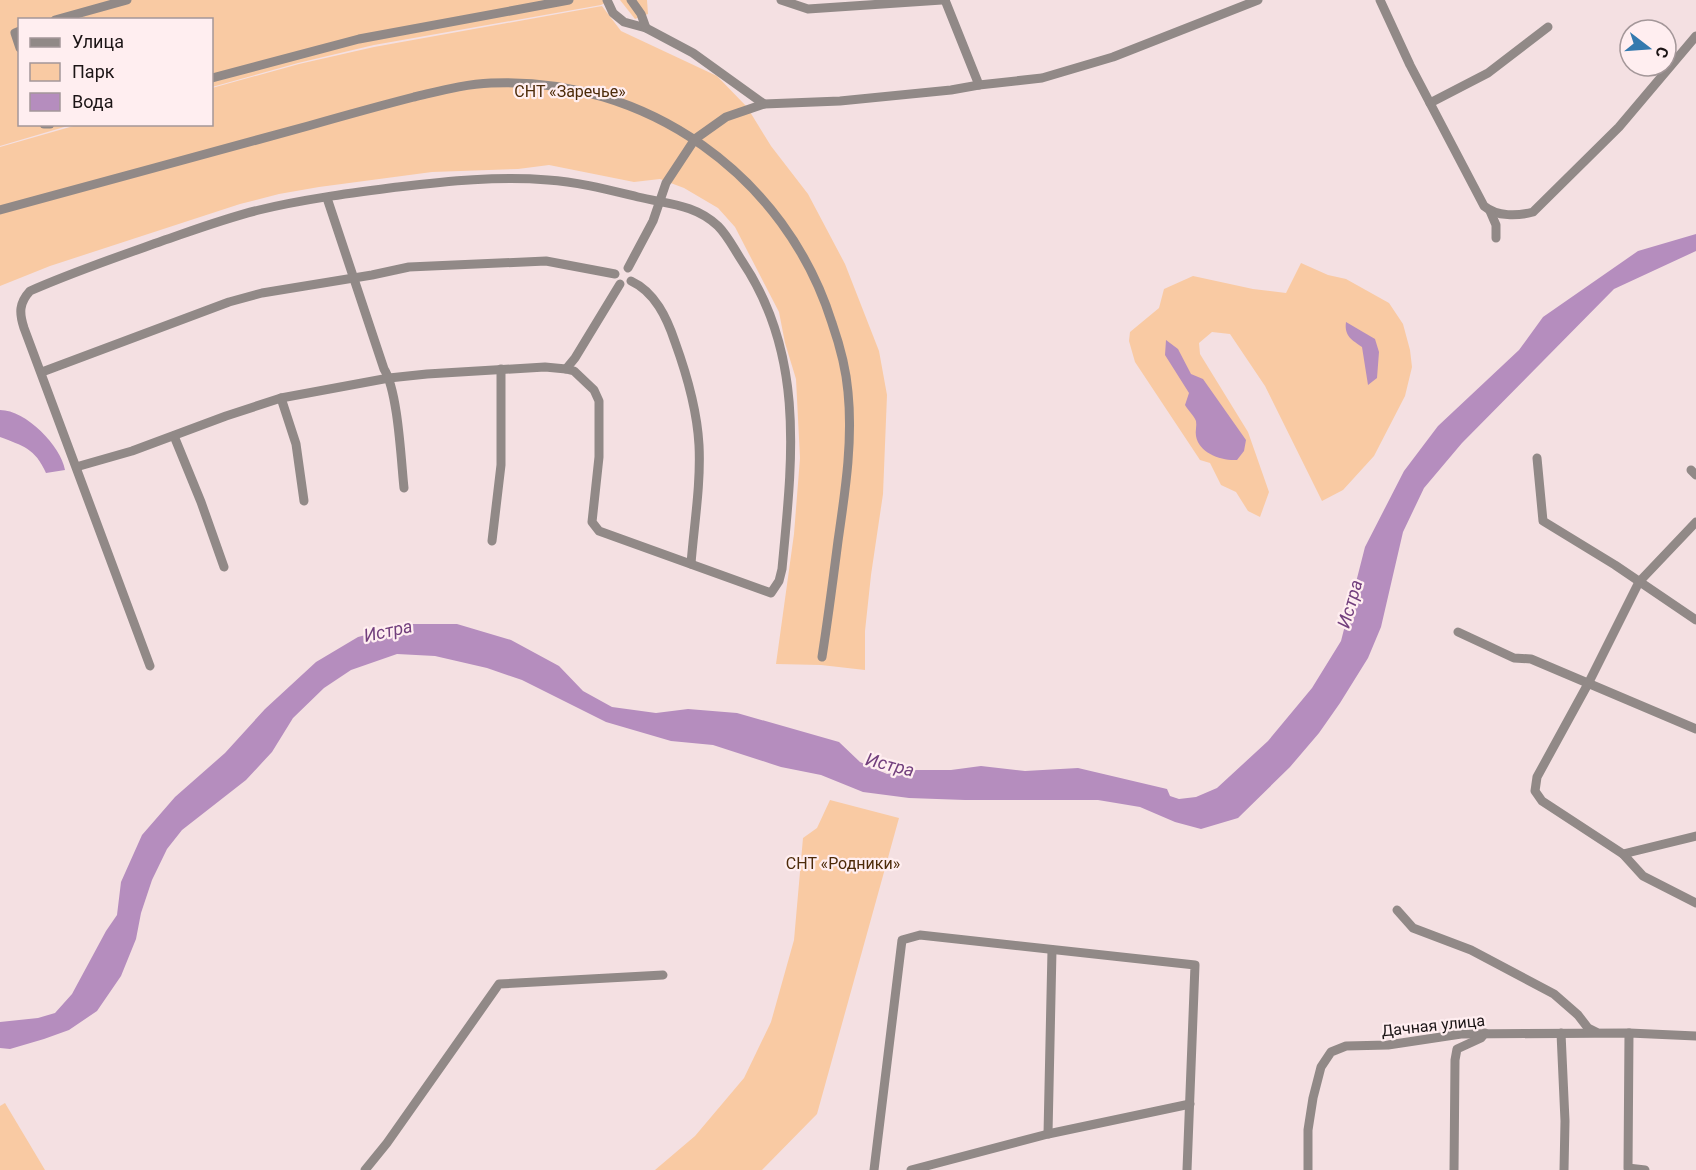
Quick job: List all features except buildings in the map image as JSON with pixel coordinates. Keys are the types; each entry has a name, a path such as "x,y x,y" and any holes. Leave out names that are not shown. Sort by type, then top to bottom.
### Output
{"street":[{"path":"62,18 127,0"},
{"path":"213,78 359,39 568,0"},
{"path":"607,0 613,12 624,22 646,28 693,53 764,104"},
{"path":"631,0 641,14 646,28"},
{"path":"781,0 808,9 943,0 979,85"},
{"path":"628,268 661,203 666,183 696,139 726,117 764,104 840,101 1042,78 1113,57 1258,0"},
{"path":"1380,0 1410,65 1471,183 1484,206 1490,211 1496,225 1496,238"},
{"path":"1430,103 1488,74 1548,27"},
{"path":"1490,211 1519,216 1533,212 1619,127 1696,36"},
{"path":"0,210 388,103 470,85 537,84 578,90 639,110 696,139 738,172 765,200 811,266 827,305 843,357 850,425 846,490 822,657"},
{"path":"76,467 174,436 281,398 389,378 501,369 544,367 566,369 574,371 594,390 599,401 599,457 592,522 599,531 771,593 779,581 782,569 791,463 791,423 789,384 780,346 765,302 755,280 729,239 704,214 672,202 661,203 606,189 549,180 483,178 422,184 260,210 97,264 30,291 25,297 19,314 150,666"},
{"path":"327,198 389,378 399,431 404,488"},
{"path":"42,372 229,302 262,293 409,267 546,261 615,274"},
{"path":"620,268 628,268 632,275 631,280 627,284 620,284 615,274 620,268"},
{"path":"631,280 647,292 662,309 688,378 699,445 691,564"},
{"path":"566,369 620,284"},
{"path":"492,540 501,465 501,369"},
{"path":"281,398 296,444 304,501"},
{"path":"174,436 224,567"},
{"path":"1537,458 1543,521 1615,565 1696,620"},
{"path":"1696,522 1639,582 1589,682 1537,777 1535,791 1542,801 1623,854 1643,876 1696,903"},
{"path":"1458,633 1514,658 1531,659 1589,682 1696,729"},
{"path":"1623,854 1696,836"},
{"path":"1397,910 1413,928 1471,950 1554,994 1578,1015 1588,1028 1598,1033"},
{"path":"874,1170 902,940 920,935 1195,965 1187,1170"},
{"path":"1048,1134 1052,950"},
{"path":"365,1170 387,1143 499,984 663,975"},
{"path":"1454,1170 1457,1049 1481,1038 1485,1033"},
{"name":"Дачная улица","path":"1308,1170 1308,1130 1321,1067 1332,1052 1346,1046 1388,1045 1461,1034 1485,1033 1534,1035 1629,1033 1696,1036"},
{"path":"1561,1033 1565,1121 1564,1170"},
{"path":"1629,1033 1628,1168 1645,1170"},
{"path":"911,1170 1048,1134 1190,1104"}],"green space":[{"path":"0,0 611,0 601,5 374,45 213,87 213,18 18,18 18,126 68,126 0,146"},
{"path":"620,0 647,0 648,14 635,19"},
{"name":"СНТ «Заречье»","path":"602,6 621,31 717,76 747,107 771,146 808,194 845,264 879,351 887,395 883,494 865,631 865,670 821,665 776,664 794,534 800,458 796,379 785,343 779,312 735,227 718,208 684,188 660,179 634,182 549,165 518,169 432,172 319,187 240,204 50,266 0,286 0,147 74,126 213,126 213,88 299,64 374,47"},
{"path":"1301,263 1328,275 1346,279 1389,303 1403,324 1412,367 1405,396 1374,456 1343,490 1322,501 1265,386 1230,334 1212,332 1199,343 1200,354 1248,432 1269,492 1260,517 1248,511 1236,492 1221,485 1210,463 1200,460 1135,362 1129,341 1130,332 1159,308 1164,289 1193,276 1253,289 1286,293"},
{"name":"СНТ «Родники»","path":"830,800 899,818 817,1114 762,1170 655,1170 695,1136 744,1078 771,1022 794,940 803,838 817,828"},
{"path":"5,1103 45,1170 0,1170 0,1106"}],"water":[{"name":"Истра","path":"1696,234 1696,251 1614,289 1462,443 1424,488 1403,532 1381,627 1368,658 1319,733 1290,767 1238,818 1201,829 1175,822 1140,807 1098,800 965,800 909,798 863,792 821,775 781,767 713,745 671,741 606,722 522,680 487,668 435,656 397,654 351,670 324,688 293,718 272,752 246,780 182,830 167,849 152,880 141,913 136,939 121,976 97,1011 69,1030 10,1049 0,1048 0,1022 38,1018 55,1013 72,994 117,915 121,882 142,835 175,797 225,753 265,709 316,662 358,637 408,624 457,624 511,640 559,666 583,691 612,707 656,713 688,709 737,713 839,742 860,762 887,774 906,770 951,770 981,766 1025,771 1078,768 1167,789 1170,796 1179,799 1196,797 1217,788 1268,741 1312,688 1341,641 1365,547 1404,471 1438,426 1519,350 1543,317 1638,251"},
{"path":"1346,322 1375,339 1379,352 1377,378 1368,385 1362,347 1348,334"},
{"path":"1166,340 1178,349 1191,374 1203,379 1246,440 1244,451 1237,460 1212,455 1198,442 1196,421 1185,405 1189,393 1165,355"},
{"path":"0,410 21,416 41,431 57,450 65,470 46,473 28,449 0,437"}]}
